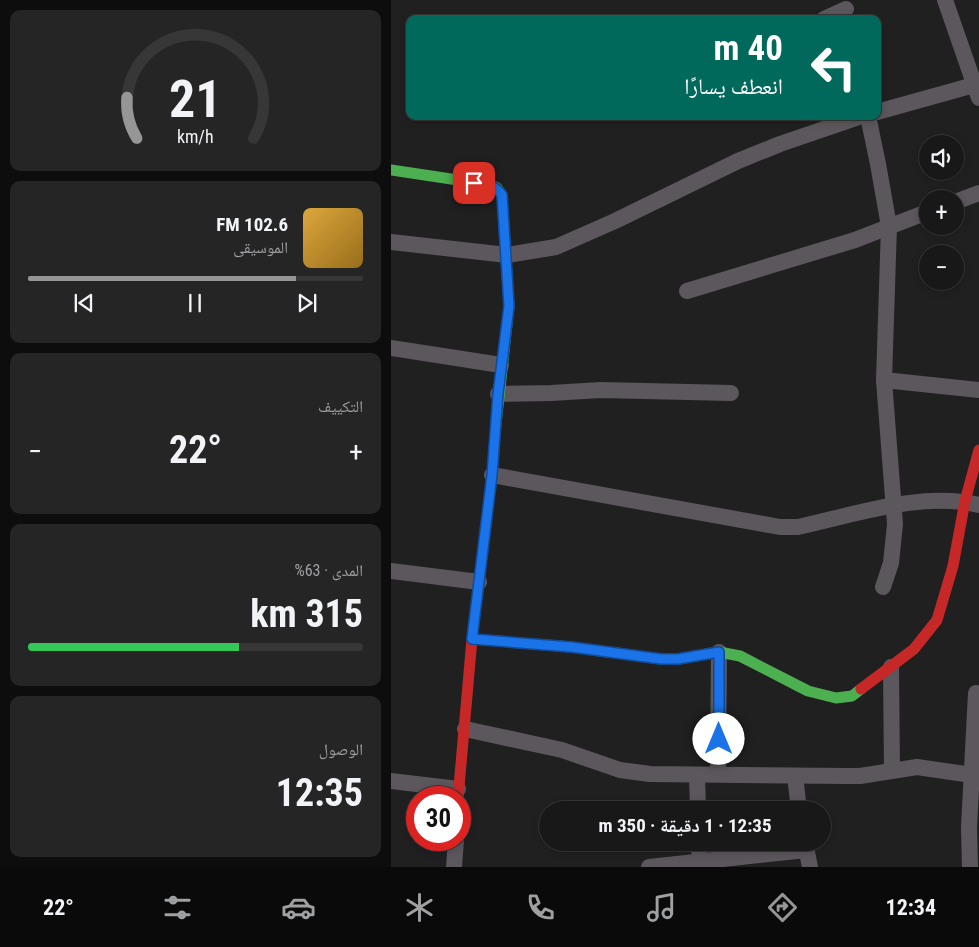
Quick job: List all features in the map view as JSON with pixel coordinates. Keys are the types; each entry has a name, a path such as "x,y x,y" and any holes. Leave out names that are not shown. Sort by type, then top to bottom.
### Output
{"street":[{"path":"881,111 977,92 945,0"},
{"path":"833,15 846,9"},
{"path":"391,242 507,255 556,247 615,221 738,161 780,144 850,120"},
{"path":"869,120 879,164 889,226 884,380 895,505 895,539 891,564 883,586"},
{"path":"391,170 491,185 497,188 502,195 509,306 501,364 492,475 472,639 459,786"},
{"path":"964,199 979,193"},
{"path":"687,291 855,240 919,215"},
{"path":"391,348 501,364"},
{"path":"884,380 979,390"},
{"path":"498,394 551,394 601,390 731,393"},
{"path":"472,639 571,647 661,659 678,659 719,652 740,656 808,691 836,698 852,696 914,649 937,620 972,503 979,450"},
{"path":"492,475 780,527 798,527 910,502 972,503"},
{"path":"391,571 479,582"},
{"path":"718,774 719,652"},
{"path":"891,667 892,770"},
{"path":"970,867 969,827 975,778 976,693"},
{"path":"465,728 562,750 620,770 650,774 860,776 917,767 975,778"},
{"path":"697,775 698,801"},
{"path":"795,776 798,801"},
{"path":"391,781 419,786"},
{"path":"455,867 456,851"},
{"path":"699,851 700,864"},
{"path":"649,867 700,864 776,851"},
{"path":"806,851 810,867"}],"traffic: fast":[{"path":"391,170 491,185 497,188 502,195 509,306 496,424"},
{"path":"472,639 571,647 661,659 678,659 719,652 740,656 808,691 836,698 852,696 861,689"}],"traffic: jam":[{"path":"459,786 472,639 492,475 496,424"},
{"path":"861,689 914,649 937,620 953,566 965,501 979,450"}],"route":[{"path":"474,183 491,185 497,188 502,195 509,306 494,433 492,475 472,639 571,647 661,659 678,659 719,652 719,739"}]}
